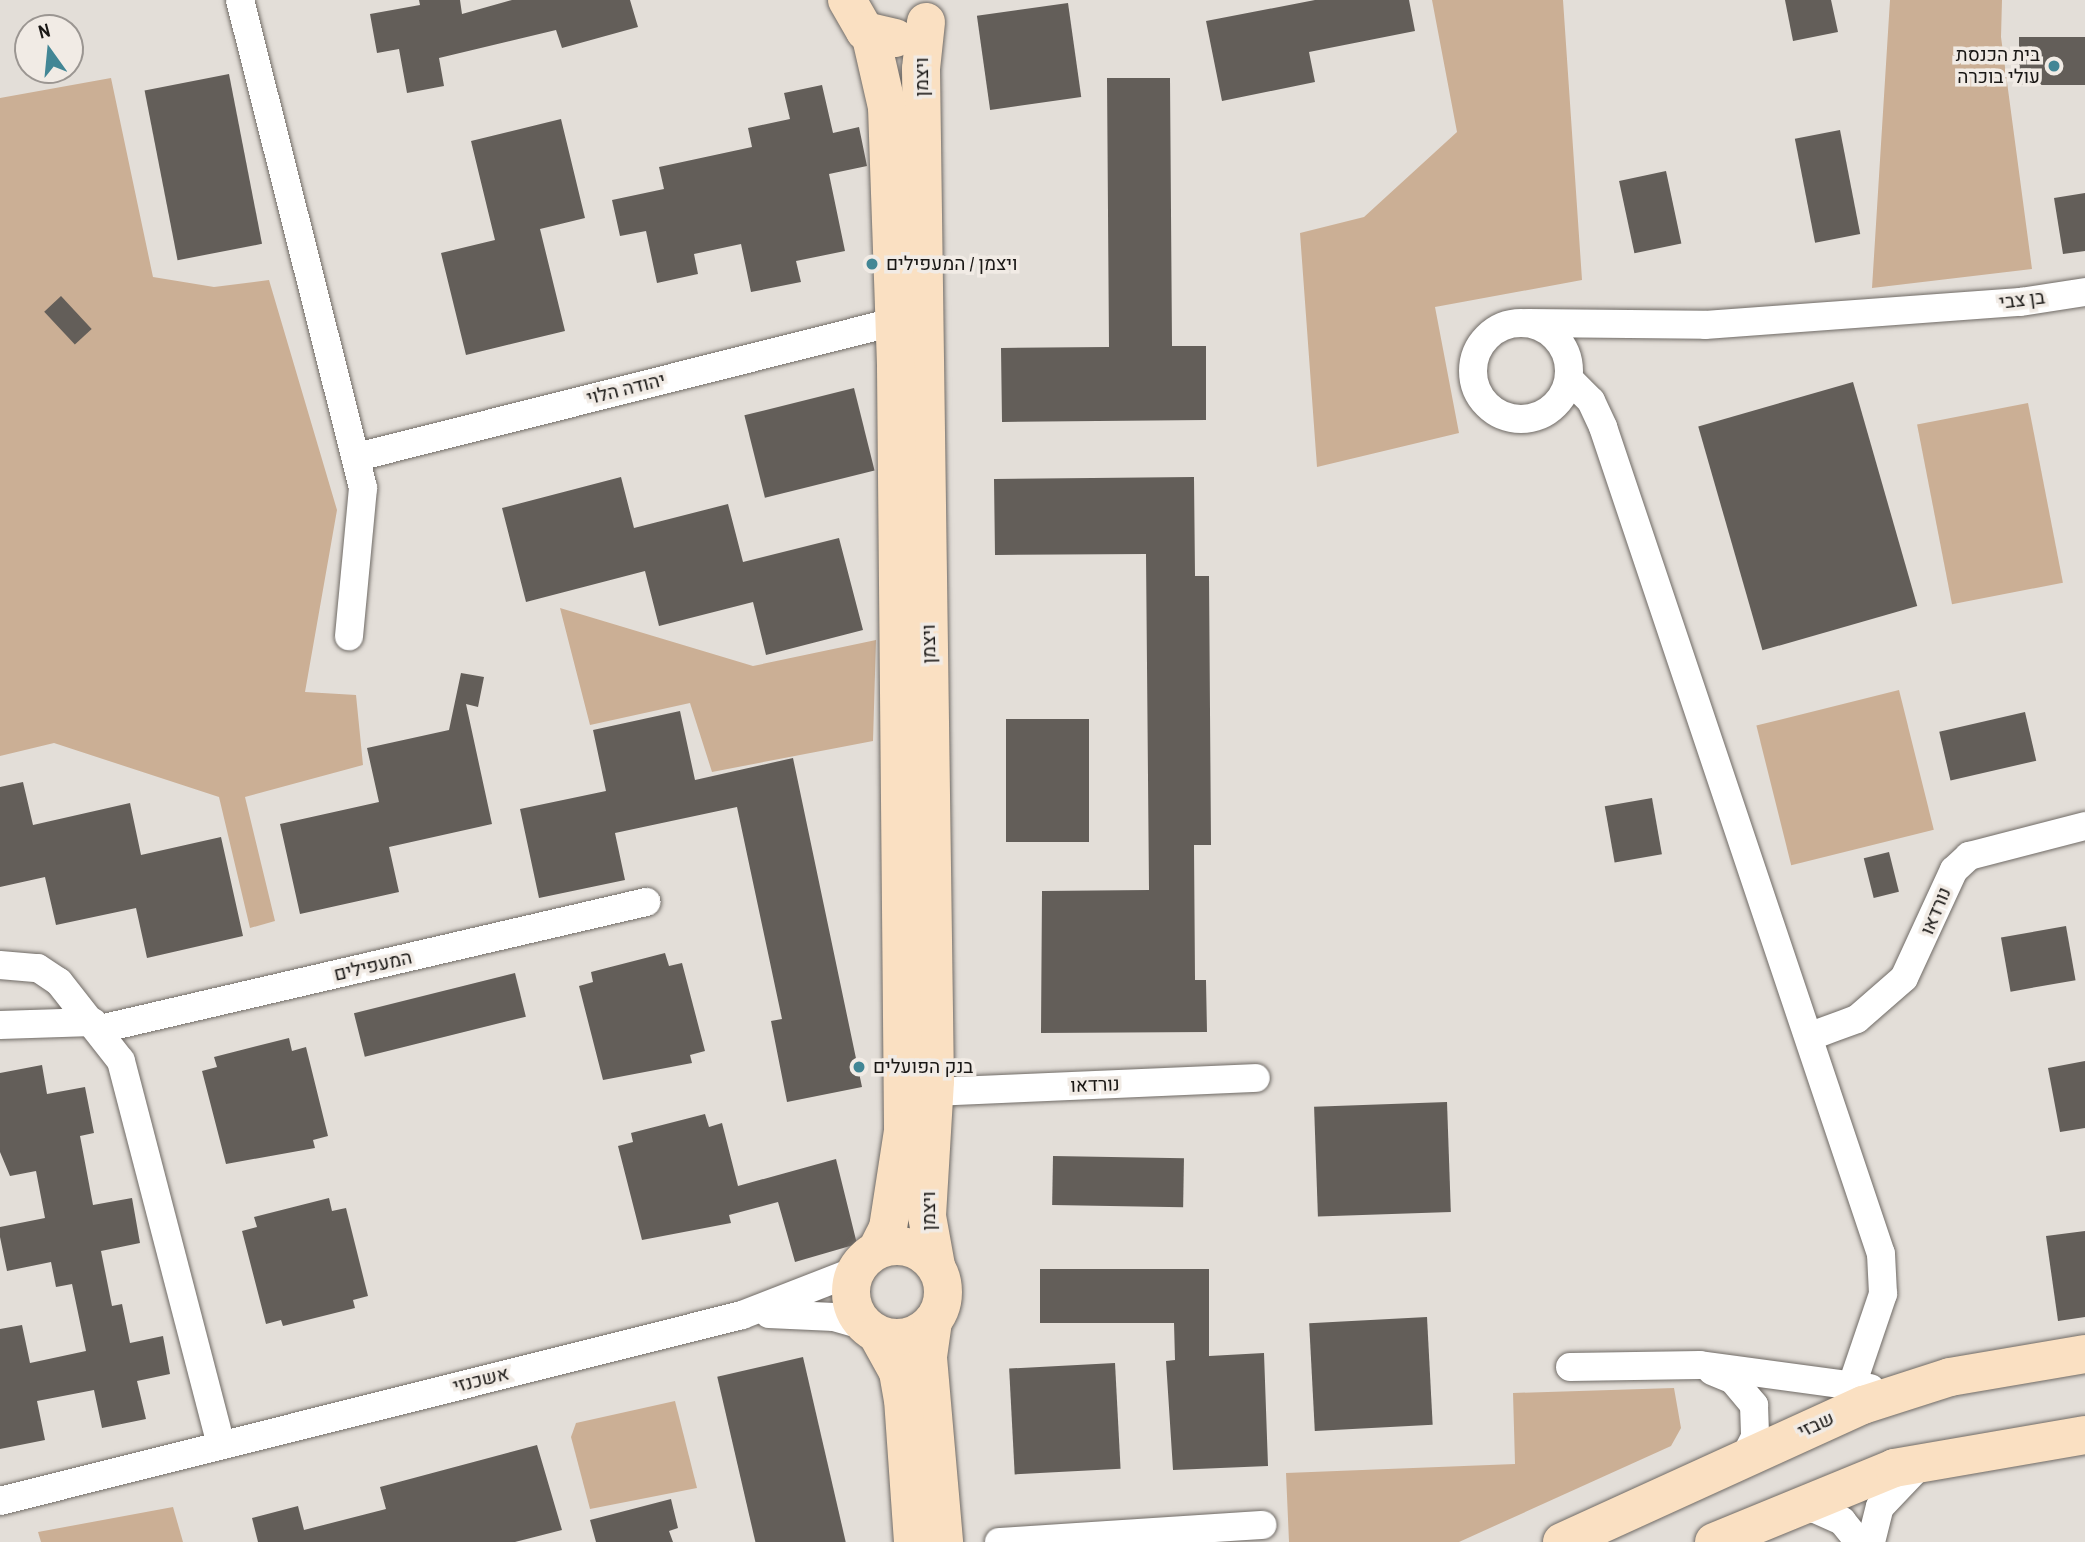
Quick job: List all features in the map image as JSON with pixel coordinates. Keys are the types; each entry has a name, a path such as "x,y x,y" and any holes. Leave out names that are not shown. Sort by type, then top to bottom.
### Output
{"street":[{"path":"240,0 358,457 365,523 349,636"},
{"path":"846,0 855,21 870,33 900,38 931,11"},
{"name":"ויצמן","path":"931,11 921,69 935,1092 927,1216 936,1266"},
{"name":"ויצמן","path":"866,1261 888,1228 903,1131 894,322 887,107 870,33"},
{"name":"בן צבי","path":"1528,323 1631,324 1959,306 2085,292"},
{"name":"יהודה הלוי","path":"358,457 894,322"},
{"path":"1631,324 1594,339 1569,371 1554,405 1526,419 1494,411 1482,399 1472,368 1476,352 1498,328 1528,323 1556,337 1569,371 1591,401 1603,427 1811,1035 1881,1254 1883,1294 1852,1385"},
{"name":"נורדאו","path":"1811,1035 1883,1001 1918,955 1954,870 1969,856 2085,826"},
{"name":"המעפילים","path":"0,1025 96,1026 646,902"},
{"path":"0,965 38,968 59,982 121,1061 220,1445"},
{"name":"נורדאו","path":"935,1092 1256,1078"},
{"path":"913,1542 904,1399 893,1361 851,1302 866,1261 904,1246 936,1266 943,1294 933,1321 928,1358 944,1542"},
{"name":"אשכנזי","path":"0,1501 742,1315 866,1261"},
{"name":"אשכנזי","path":"742,1315 798,1313 871,1330"},
{"path":"871,1330 912,1336 933,1321"},
{"name":"שבזי","path":"1562,1542 1745,1457 1897,1393 1986,1369 2085,1354"},
{"path":"1700,1365 1733,1380 1755,1405 1755,1437 1745,1457"},
{"path":"1570,1367 1700,1365 1897,1393"},
{"path":"1714,1542 1785,1509 1924,1461 2085,1435"},
{"path":"1871,1542 1880,1507 1924,1461"},
{"path":"1785,1509 1815,1508 1842,1521 1859,1542"},
{"path":"999,1542 1262,1525"}],"shaded area":[{"path":"1432,0 1563,0 1582,280 1435,307 1459,433 1317,467 1300,233 1364,217 1457,132"},
{"path":"1890,0 2002,0 2001,37 2032,269 1872,288"},
{"path":"111,78 153,277 214,287 269,280 337,510 305,692 356,695 363,765 245,797 275,921 250,928 219,797 54,743 0,756 0,98"},
{"path":"2028,403 2063,583 1952,604 1917,425"},
{"path":"560,608 753,666 876,640 873,741 712,772 690,703 590,725"},
{"path":"1899,690 1934,830 1791,865 1756,726"},
{"path":"1674,1388 1681,1428 1671,1446 1459,1542 1289,1542 1286,1473 1515,1464 1513,1393"},
{"path":"675,1401 697,1488 590,1509 571,1437 576,1423"},
{"path":"173,1507 183,1542 41,1542 38,1532"}],"building":[{"path":"419,0 460,0 462,14 512,0 630,0 638,27 562,48 556,30 439,58 444,86 407,93 399,49 377,53 370,14 420,5"},
{"path":"1315,0 1409,0 1415,31 1309,52 1315,82 1222,101 1206,21"},
{"path":"1785,0 1831,0 1838,32 1793,41"},
{"path":"1068,3 1081,97 990,110 977,16"},
{"name":"בית הכנסת עולי בוכרה","path":"2019,37 2085,37 2085,85 2019,85"},
{"path":"229,74 262,244 178,260 145,90"},
{"path":"1107,78 1170,78 1172,346 1206,346 1206,420 1002,422 1001,348 1109,347"},
{"path":"822,85 833,133 859,127 867,166 829,174 845,251 796,261 801,282 751,292 741,244 694,254 698,274 657,283 646,231 620,236 612,200 664,189 659,167 752,147 748,128 790,119 784,93"},
{"path":"561,119 585,218 540,229 565,331 466,355 441,253 495,240 471,141"},
{"path":"1840,130 1860,234 1815,243 1795,139"},
{"path":"1666,171 1681,243 1634,253 1619,181"},
{"path":"2085,193 2085,251 2063,254 2054,198"},
{"path":"61,296 92,329 75,345 44,312"},
{"path":"1853,382 1917,606 1762,650 1698,426"},
{"path":"854,388 875,470 765,498 744,415"},
{"path":"621,477 634,528 728,504 743,562 839,538 863,630 766,655 753,602 659,626 645,571 526,602 502,508"},
{"path":"1194,477 1195,576 1209,576 1211,845 1194,845 1195,980 1206,980 1207,1032 1041,1033 1042,891 1149,890 1146,554 995,555 994,479"},
{"path":"461,673 484,677 478,707 466,704 492,824 389,847 399,892 300,914 280,824 379,802 367,748 449,730"},
{"path":"680,711 695,780 793,758 862,1087 787,1102 771,1021 782,1019 737,807 615,833 625,880 539,898 520,809 606,791 593,730"},
{"path":"2025,712 2036,761 1951,781 1939,732"},
{"path":"1006,719 1089,719 1089,842 1006,842"},
{"path":"23,782 33,825 130,803 141,855 221,837 243,936 147,958 136,908 56,925 45,877 0,887 0,787"},
{"path":"1652,798 1662,854 1615,862 1605,806"},
{"path":"1889,852 1899,892 1874,898 1864,858"},
{"path":"2066,926 2076,980 2011,992 2001,937"},
{"path":"665,953 669,966 682,963 705,1051 690,1055 692,1063 603,1080 579,986 593,982 591,972"},
{"path":"515,973 526,1017 365,1057 354,1013"},
{"path":"289,1038 292,1051 306,1047 328,1136 313,1140 315,1148 226,1164 202,1071 217,1067 214,1057"},
{"path":"2085,1061 2085,1128 2060,1132 2048,1068"},
{"path":"42,1065 47,1094 85,1087 94,1133 80,1136 93,1205 132,1198 140,1243 101,1251 112,1306 122,1304 130,1343 163,1336 170,1374 137,1381 146,1419 102,1428 94,1390 37,1401 45,1440 0,1449 0,1329 22,1325 30,1363 86,1351 72,1284 56,1287 51,1262 7,1271 0,1237 0,1227 45,1218 36,1171 10,1176 0,1152 0,1073"},
{"path":"1447,1102 1451,1212 1318,1217 1314,1107"},
{"path":"705,1114 709,1127 722,1123 738,1186 836,1159 857,1244 795,1262 778,1202 729,1215 731,1223 642,1240 618,1146 633,1142 631,1133"},
{"path":"1053,1156 1184,1158 1183,1207 1052,1205"},
{"path":"329,1198 332,1211 346,1208 368,1296 353,1300 355,1308 283,1326 281,1320 266,1324 242,1231 257,1227 254,1217"},
{"path":"2085,1231 2085,1317 2058,1321 2046,1236"},
{"path":"1040,1269 1209,1269 1209,1356 1264,1353 1268,1466 1173,1470 1166,1361 1175,1360 1174,1323 1040,1323"},
{"path":"1427,1317 1433,1425 1315,1431 1309,1323"},
{"path":"803,1357 846,1542 755,1542 717,1377"},
{"path":"1115,1363 1121,1469 1015,1474 1009,1369"},
{"path":"537,1445 562,1530 515,1542 258,1542 252,1518 298,1506 304,1530 386,1509 380,1487"},
{"path":"671,1499 678,1528 669,1531 673,1542 596,1542 590,1520"}],"place":[{"name":"בית הכנסת עולי בוכרה","path":"2054,66"},
{"name":"ויצמן / המעפילים","path":"872,264"},
{"name":"בנק הפועלים","path":"859,1067"}]}
